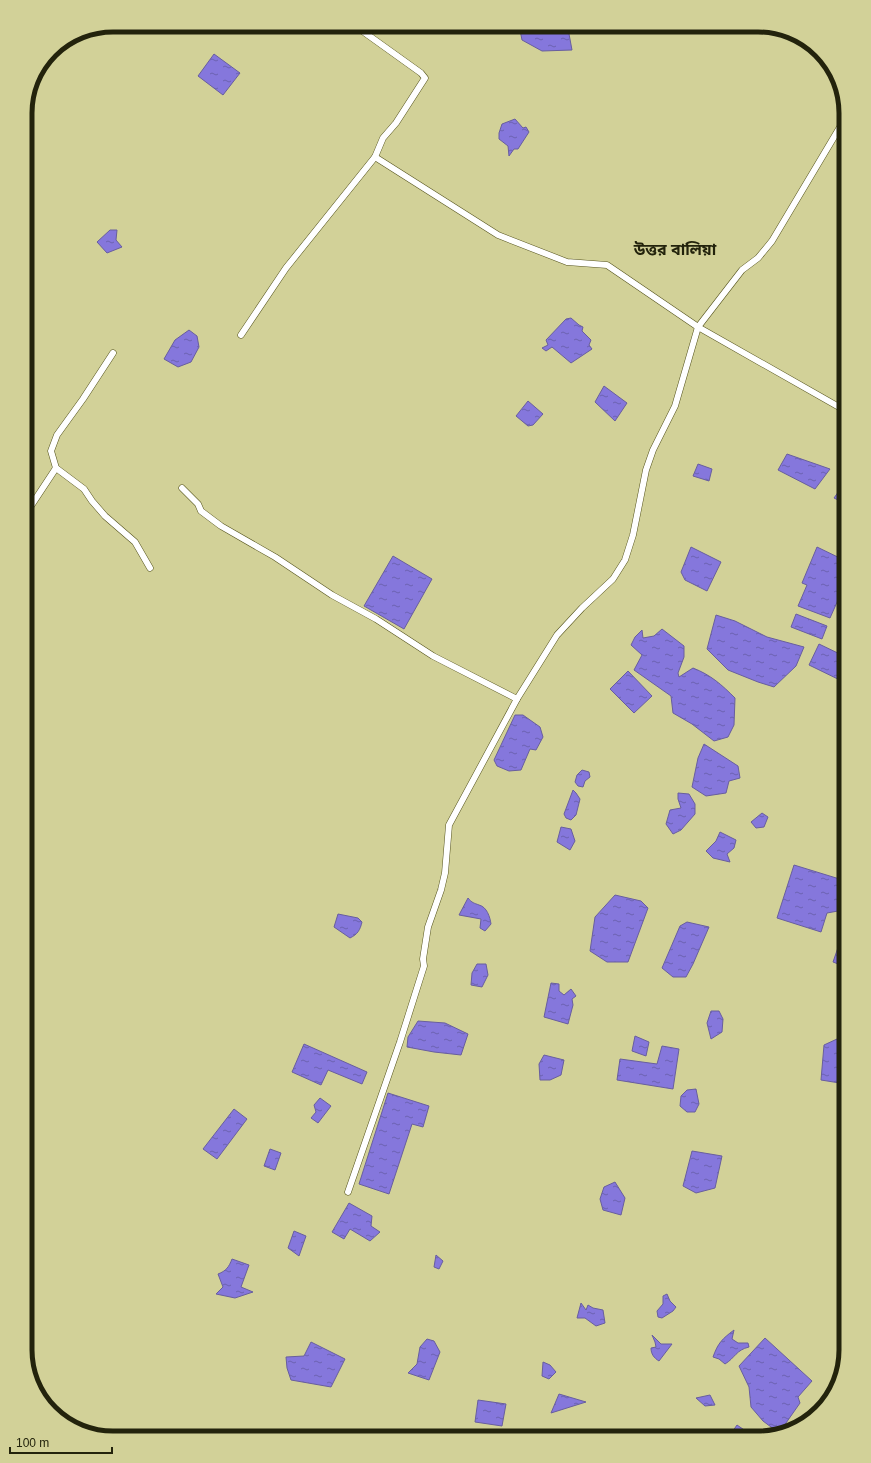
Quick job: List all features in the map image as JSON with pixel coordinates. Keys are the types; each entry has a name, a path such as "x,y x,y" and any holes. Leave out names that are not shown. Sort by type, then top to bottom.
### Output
{"street":[{"path":"241,335 286,268 375,157 383,138 396,123 425,78 421,73 364,32"},
{"path":"348,1192 400,1042 424,966 423,959 428,928 445,873 449,825 517,699 557,635 613,578 625,560 633,535 646,470 653,450 674,406 698,327 742,270 758,258 772,241 839,129"},
{"path":"375,157 491,232 567,262 607,266 698,327 839,407"},
{"path":"113,353 57,435 51,451 56,468 84,489 105,516 135,542 150,568"},
{"path":"32,504 56,468"},
{"path":"182,488 198,504 201,511 221,526 275,557 332,595 376,619 433,656 517,699"}],"water":[{"path":"520,32 567,32 569,34 572,50 542,51 522,40"},
{"path":"214,54 240,73 223,95 198,76"},
{"path":"515,119 523,128 526,127 529,132 518,149 514,149 509,156 508,146 499,139 499,133 502,124"},
{"path":"110,230 117,230 116,240 122,247 107,253 97,242"},
{"path":"571,318 583,327 582,331 591,340 589,345 592,349 571,363 552,347 546,351 542,348 548,345 546,340 566,319"},
{"path":"189,330 197,336 199,347 191,362 178,367 164,359 175,340"},
{"path":"604,386 627,403 615,421 595,402"},
{"path":"528,401 543,414 533,425 528,426 516,416"},
{"path":"787,454 830,469 815,489 778,470"},
{"path":"698,464 712,469 709,481 693,476"},
{"path":"839,491 839,500 834,498"},
{"path":"691,547 721,562 707,591 685,580 681,572"},
{"path":"817,547 839,558 839,598 830,618 798,606 807,585 802,583"},
{"path":"393,556 432,579 404,629 364,606"},
{"path":"796,614 827,626 822,639 791,627"},
{"path":"716,615 735,621 767,637 804,647 796,666 774,687 728,670 707,649"},
{"path":"662,629 684,646 684,657 678,673 679,677 693,668 716,681 735,698 734,725 728,737 714,741 692,724 673,713 671,696 634,670 642,655 631,645 635,637 642,630 643,638 654,636"},
{"path":"819,644 839,654 839,680 809,665"},
{"path":"628,671 652,696 634,713 610,689"},
{"path":"515,715 523,715 540,727 543,737 536,750 530,749 521,770 509,771 497,766 494,760"},
{"path":"704,744 738,766 740,778 729,781 726,793 706,796 692,787 698,758"},
{"path":"582,770 589,772 590,777 585,781 583,787 578,786 575,782 577,775"},
{"path":"573,790 580,799 576,815 571,820 566,818 564,814"},
{"path":"678,793 689,794 695,804 695,814 681,830 673,834 666,824 670,810 681,808"},
{"path":"762,813 768,817 764,827 756,828 751,822"},
{"path":"561,827 571,829 575,841 570,850 557,842"},
{"path":"720,832 736,840 734,848 727,854 730,862 713,858 706,851 716,841"},
{"path":"794,865 839,879 838,911 827,913 821,932 777,918"},
{"path":"615,895 641,901 648,908 628,962 607,962 590,951 595,917"},
{"path":"468,898 473,903 482,906 488,913 491,924 485,931 480,928 481,919 459,915"},
{"path":"338,914 358,918 362,922 355,935 350,938 334,927"},
{"path":"687,922 709,927 686,977 673,977 662,968 680,926"},
{"path":"839,945 839,964 833,962"},
{"path":"477,964 486,964 488,975 482,987 471,985 472,973"},
{"path":"551,983 559,984 559,991 564,995 571,989 576,996 572,999 573,1005 568,1024 544,1017"},
{"path":"711,1011 719,1011 723,1019 722,1032 711,1039 707,1023"},
{"path":"418,1021 445,1023 468,1034 461,1055 407,1047 408,1037"},
{"path":"635,1036 649,1042 646,1056 632,1051"},
{"path":"837,1039 839,1040 839,1083 821,1080 824,1045"},
{"path":"304,1044 367,1072 362,1084 328,1070 321,1085 292,1072"},
{"path":"662,1046 679,1049 673,1089 617,1080 620,1059 657,1064"},
{"path":"544,1055 564,1060 561,1075 550,1080 540,1080 539,1064"},
{"path":"696,1089 699,1104 695,1112 687,1112 680,1106 681,1096 687,1090"},
{"path":"388,1093 429,1106 423,1127 412,1124 389,1194 359,1184"},
{"path":"320,1098 331,1106 318,1123 311,1118 316,1112 314,1105"},
{"path":"234,1109 247,1119 217,1159 203,1149"},
{"path":"270,1149 281,1153 275,1170 264,1166"},
{"path":"692,1151 722,1156 715,1188 696,1193 683,1186"},
{"path":"615,1182 625,1198 621,1215 603,1210 600,1199 604,1187"},
{"path":"349,1203 372,1216 371,1226 380,1232 370,1241 350,1229 344,1239 332,1232"},
{"path":"294,1231 306,1236 299,1256 288,1248"},
{"path":"436,1255 443,1261 439,1269 434,1267"},
{"path":"232,1259 249,1265 241,1287 253,1292 235,1298 216,1294 223,1287 218,1274 227,1268"},
{"path":"667,1294 670,1301 676,1307 673,1311 662,1318 658,1317 657,1311 663,1304 663,1296"},
{"path":"581,1303 586,1310 588,1305 593,1308 603,1310 605,1323 596,1326 585,1318 577,1318"},
{"path":"734,1330 732,1339 738,1343 748,1343 749,1347 738,1352 725,1364 719,1359 713,1357 721,1342"},
{"path":"652,1335 661,1344 672,1344 659,1361 654,1357 652,1352 651,1348 656,1347"},
{"path":"765,1338 812,1381 798,1397 800,1403 783,1427 774,1429 763,1421 751,1407 749,1387 739,1366"},
{"path":"427,1339 434,1341 440,1352 429,1380 408,1373 417,1364 420,1347"},
{"path":"311,1342 345,1359 331,1387 291,1380 287,1368 286,1357 304,1356"},
{"path":"543,1362 550,1365 556,1372 549,1379 542,1376"},
{"path":"559,1394 586,1402 551,1413"},
{"path":"710,1395 715,1405 705,1406 696,1398"},
{"path":"478,1400 506,1404 502,1426 475,1422"},
{"path":"737,1425 746,1431 733,1431"}],"district":[{"name":"উত্তর বালিয়া","path":"675,249"}]}
